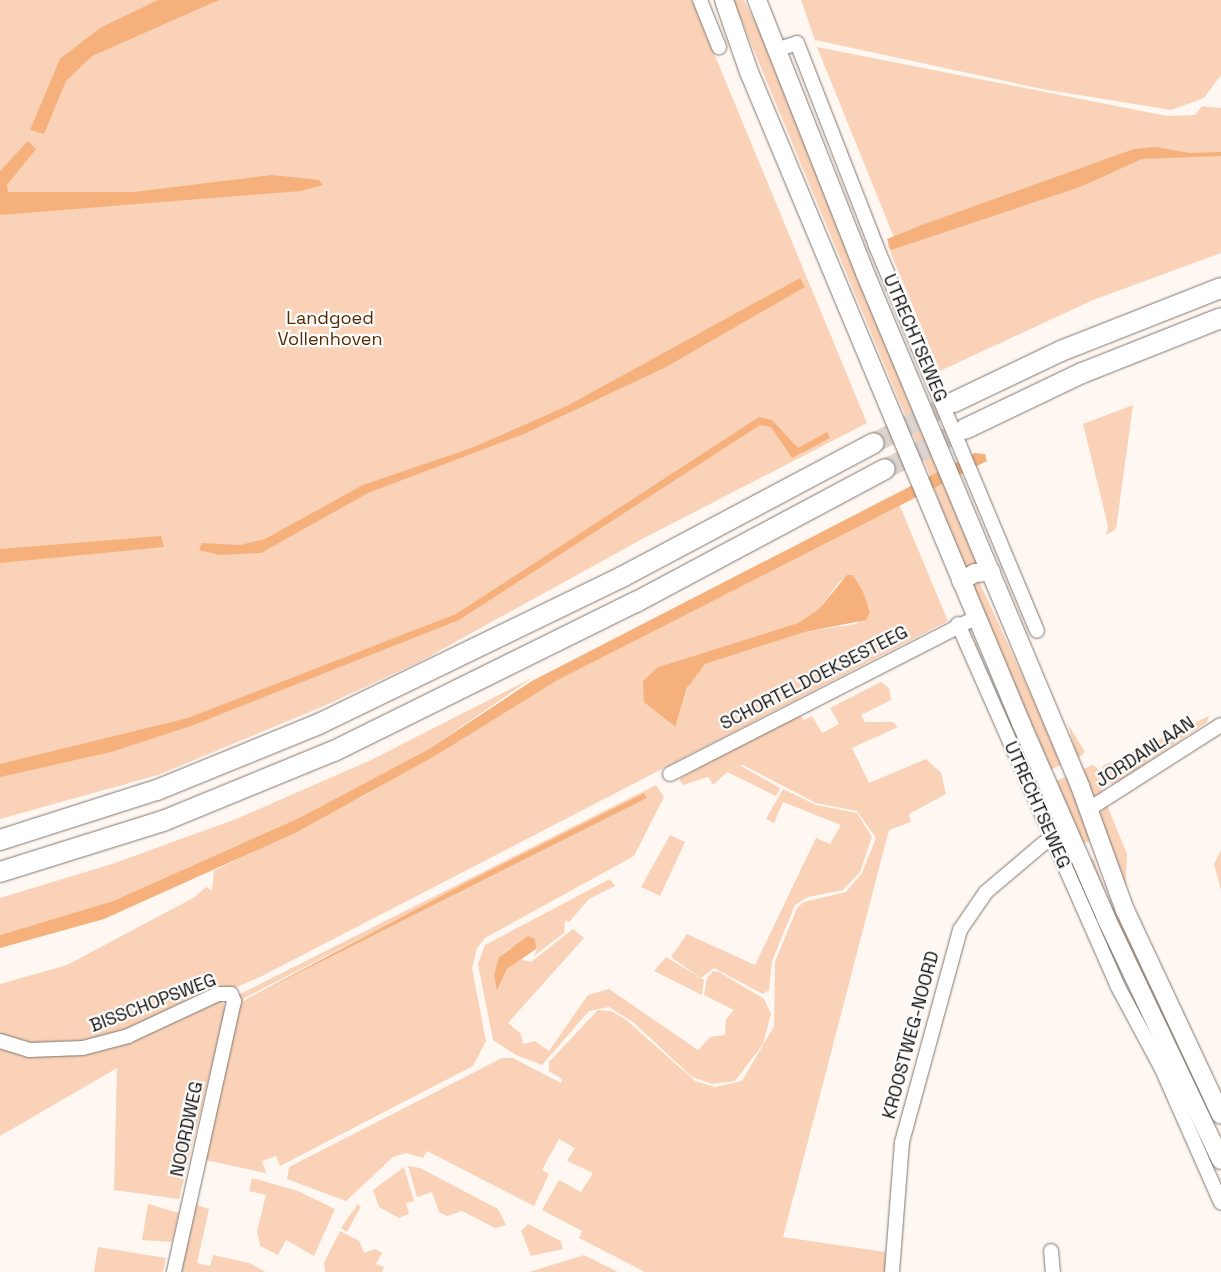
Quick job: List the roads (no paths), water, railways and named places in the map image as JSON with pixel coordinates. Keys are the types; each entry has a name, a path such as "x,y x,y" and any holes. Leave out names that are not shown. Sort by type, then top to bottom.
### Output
{"highway":[{"path":"954,402 1061,351 1221,288"},
{"path":"965,429 1082,373 1221,318"},
{"path":"0,840 156,790 319,724 622,577 874,443"},
{"path":"0,872 163,821 334,751 636,602 885,469"}],"main road":[{"name":"UTRECHTSEWEG","path":"724,0 749,72 976,617 1077,853 1221,1160"},
{"name":"UTRECHTSEWEG","path":"757,0 1089,809 1125,910 1221,1115"},
{"path":"961,581 975,573 991,572"},
{"name":"UTRECHTSEWEG","path":"1077,853 1102,843"},
{"path":"1194,1100 1211,1092"}],"street":[{"path":"700,0 718,47"},
{"name":"UTRECHTSEWEG","path":"776,50 797,43 876,246 1037,631"},
{"name":"SCHORTELDOEKSESTEEG","path":"670,774 958,624 976,617"},
{"name":"UTRECHTSEWEG","path":"958,624 1117,985 1162,1069 1221,1203"},
{"name":"JORDANLAAN","path":"1089,809 1221,725"},
{"name":"KROOSTWEG-NOORD","path":"892,1272 902,1142 941,986 960,930 986,892 1044,843"},
{"path":"1117,985 1135,977"},
{"name":"BISSCHOPSWEG","path":"0,1041 29,1050 84,1048 128,1036 218,994 231,994"},
{"name":"NOORDWEG","path":"174,1272 234,1001 231,994"},
{"path":"1052,1251 1053,1272"}],"tunnel":[{"path":"874,443 954,402"},
{"path":"885,469 965,429"}],"park label":[{"name":"Landgoed Vollenhoven","path":"330,329"}]}
